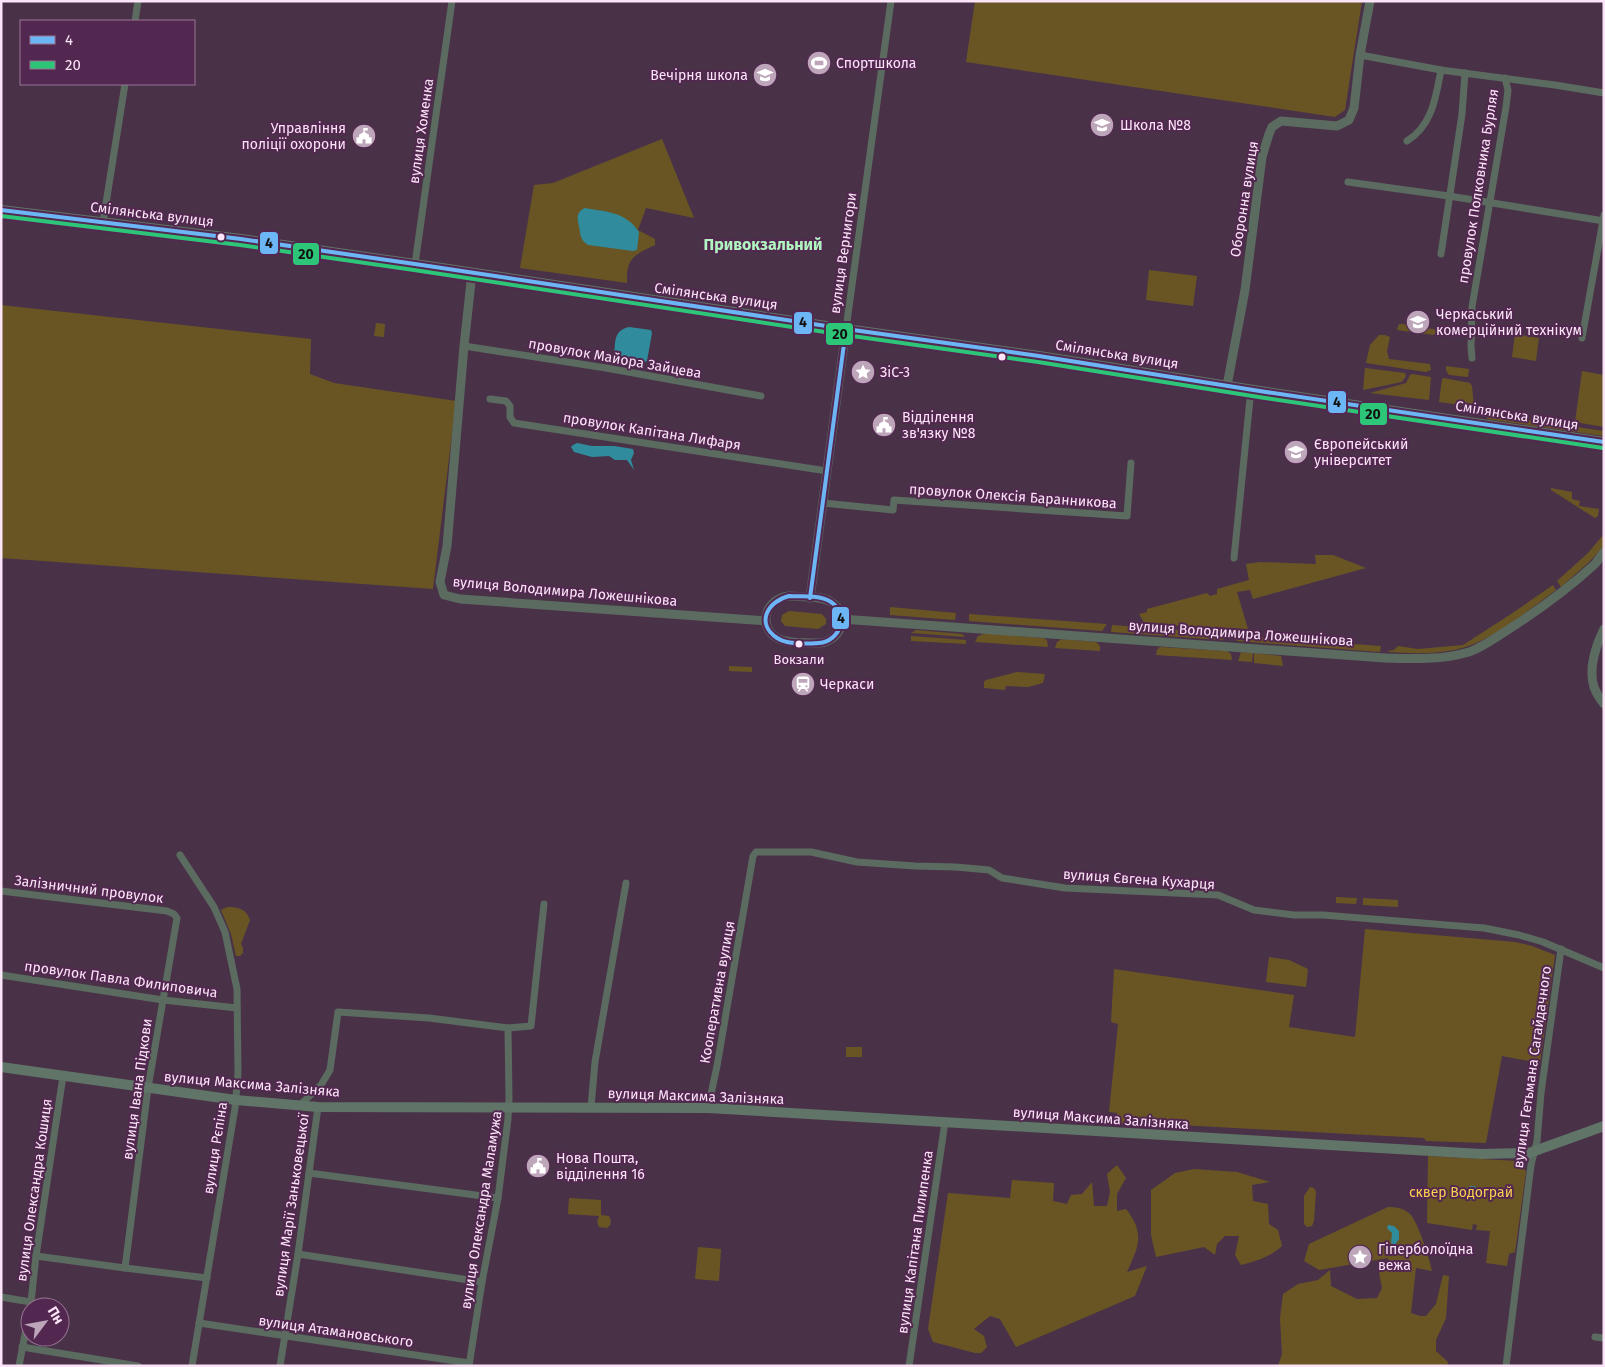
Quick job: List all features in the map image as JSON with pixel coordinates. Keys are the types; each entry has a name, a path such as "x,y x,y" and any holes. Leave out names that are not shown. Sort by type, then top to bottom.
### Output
{"main road":[{"name":"Смілянська вулиця","path":"1,210 249,240 415,264 1604,442"},
{"name":"вулиця Максима Залізняка","path":"1,1067 236,1100 300,1105 708,1108 1420,1151 1508,1154 1534,1152 1604,1126"}],"street":[{"path":"136,20 138,1"},
{"name":"вулиця Хоменка","path":"415,264 452,1"},
{"name":"Оборонна вулиця","path":"1228,386 1245,290 1262,157 1269,134 1272,127 1281,121 1336,126 1349,120 1354,108 1360,54 1370,1"},
{"name":"вулиця Вернигори","path":"810,598 888,2"},
{"path":"1360,54 1441,70 1604,93"},
{"path":"1407,141 1420,131 1430,113 1441,70"},
{"path":"1441,254 1462,114 1465,73"},
{"name":"провулок Полковника Бурляя","path":"1472,358 1472,307 1508,90 1505,78"},
{"path":"103,222 126,85"},
{"path":"1348,182 1603,219 1582,338"},
{"name":"вулиця Володимира Ложешнікова","path":"472,273 447,546 440,582 444,594 454,598 766,621"},
{"name":"провулок Майора Зайцева","path":"464,346 606,368 761,396"},
{"path":"1234,558 1251,390"},
{"name":"провулок Капітана Лифаря","path":"490,399 506,401 510,406 510,417 514,423 827,471"},
{"name":"провулок Олексія Баранникова","path":"823,503 893,510 894,500 1127,516 1131,463"},
{"name":"вулиця Володимира Ложешнікова","path":"841,619 1386,658 1429,659 1457,655 1482,646 1523,620 1582,575 1604,552"},
{"path":"789,596 810,598 822,598 838,608 841,619 836,636 828,641 819,643 781,640 770,631 766,621 769,608 779,598 789,596"},
{"path":"1604,629 1595,654 1592,680 1594,689 1604,704"},
{"name":"вулиця Євгена Кухарця","path":"749,880 753,856 756,852 810,852 857,862 989,870 1002,878 1065,888 1218,895 1254,910 1294,916 1329,916 1484,928 1522,936 1561,949 1604,968"},
{"name":"вулиця Рєпіна","path":"180,856 214,907 225,932 237,989 238,1073 236,1100 192,1366"},
{"name":"Кооперативна вулиця","path":"708,1108 749,880"},
{"name":"вулиця Максима Залізняка","path":"591,1107 595,1062 626,883"},
{"name":"Залізничний провулок","path":"1,891 167,911 174,914"},
{"path":"300,1105 321,1085 330,1070 338,1012 428,1018 508,1028 532,1026 544,904"},
{"name":"вулиця Івана Підкови","path":"125,1268 148,1088 177,918 174,914"},
{"name":"вулиця Гетьмана Сагайдачного","path":"1506,1366 1561,949"},
{"name":"провулок Павла Филиповича","path":"1,975 163,1000 236,1008"},
{"name":"вулиця Олександра Маламужа","path":"469,1365 498,1198 509,1107 508,1028"},
{"name":"вулиця Олександра Кошиця","path":"32,1297 63,1076"},
{"name":"вулиця Марії Заньковецької","path":"280,1366 298,1254 318,1106"},
{"name":"вулиця Капітана Пилипенка","path":"909,1366 945,1122"},
{"path":"309,1173 498,1198"},
{"path":"298,1254 482,1282"},
{"path":"36,1256 207,1278"},
{"path":"1,1297 20,1300"},
{"name":"вулиця Атамановського","path":"199,1323 469,1365"},
{"path":"1595,1337 1604,1338"},
{"path":"22,1347 110,1364 138,1366"},
{"name":"вулиця Олександра Кошиця","path":"19,1366 22,1347"}],"green space":[{"path":"975,1 1362,1 1345,110 1335,117 966,62"},
{"path":"662,139 694,218 646,208 638,230 655,239 655,245 633,258 628,268 627,283 520,268 534,185 553,183"},
{"path":"1149,270 1197,276 1193,306 1146,300"},
{"path":"1,305 311,339 310,374 334,383 456,401 433,589 1,558"},
{"path":"376,323 385,324 384,337 374,336"},
{"path":"1399,324 1438,330 1434,335 1397,330"},
{"path":"1515,334 1539,338 1536,361 1512,357"},
{"path":"1379,335 1390,337 1387,351 1389,359 1430,364 1431,370 1426,372 1366,363 1370,345"},
{"path":"1446,366 1469,369 1468,377 1449,375"},
{"path":"1365,368 1405,373 1406,376 1402,382 1363,390"},
{"path":"1582,371 1604,375 1604,427 1575,422"},
{"path":"1412,374 1431,377 1429,400 1370,393 1406,383"},
{"path":"1442,379 1470,383 1474,407 1439,402"},
{"path":"1488,414 1604,431 1604,436 1487,419"},
{"path":"1551,488 1572,492 1572,499 1580,501 1579,506 1599,509 1598,516 1595,518 1551,490"},
{"path":"1604,534 1604,546 1561,587 1557,581 1588,553"},
{"path":"1315,555 1333,555 1366,568 1253,599 1250,590 1237,592 1248,629 1145,624 1139,614 1147,612 1147,609 1207,593 1210,596 1217,594 1217,589 1249,580 1246,564 1260,562 1316,564"},
{"path":"1553,585 1556,590 1507,626 1466,647 1433,653 1388,651 1394,650 1398,646 1418,649 1463,645"},
{"path":"890,607 956,613 955,620 890,615"},
{"path":"789,611 822,614 826,619 826,624 818,629 785,626 781,621 782,615"},
{"path":"969,614 1107,624 1102,631 969,621"},
{"path":"1112,625 1230,634 1221,640 1111,632"},
{"path":"916,630 962,634 965,637 911,633"},
{"path":"986,633 1043,638 1047,640 1048,647 975,642 978,636"},
{"path":"1234,635 1381,646 1380,652 1237,641"},
{"path":"911,636 966,640 966,644 911,641"},
{"path":"1062,639 1096,642 1100,646 1100,651 1055,648 1057,642"},
{"path":"1160,647 1227,651 1231,654 1232,660 1156,655"},
{"path":"1241,652 1253,653 1252,662 1238,661"},
{"path":"1254,653 1281,656 1283,666 1254,663"},
{"path":"729,666 752,667 752,672 729,671"},
{"path":"1017,672 1045,674 1043,683 1028,687 1006,686 1005,690 984,688 986,680"},
{"path":"1336,897 1357,898 1356,904 1336,903"},
{"path":"1363,898 1398,900 1398,907 1363,905"},
{"path":"227,907 242,909 250,920 241,944 243,953 240,956 236,956 231,934 221,910"},
{"path":"1365,929 1515,942 1555,955 1540,1063 1502,1056 1486,1143 1426,1141 1424,1138 1116,1123 1117,1113 1109,1112 1118,1024 1111,1022 1114,969 1294,995 1289,1027 1355,1037"},
{"path":"1269,957 1289,960 1308,969 1306,987 1266,982"},
{"path":"846,1047 862,1047 862,1057 846,1057"},
{"name":"сквер Водограй","path":"1428,1156 1517,1161 1522,1164 1526,1172 1515,1252 1509,1254 1507,1266 1486,1263 1490,1231 1476,1230 1477,1225 1473,1224 1472,1230 1427,1223"},
{"path":"1117,1165 1126,1178 1117,1194 1117,1211 1126,1209 1136,1225 1138,1233 1135,1255 1127,1272 1147,1266 1135,1296 1016,1347 1000,1319 990,1316 974,1329 984,1336 987,1347 981,1353 933,1342 928,1329 948,1193 1010,1198 1012,1180 1054,1183 1053,1201 1067,1204 1071,1195 1082,1194 1092,1182 1094,1206 1107,1206 1110,1192 1107,1174"},
{"path":"1194,1169 1237,1172 1270,1182 1252,1185 1253,1201 1268,1204 1269,1224 1278,1230 1282,1246 1268,1256 1241,1265 1235,1255 1239,1236 1225,1236 1217,1244 1215,1255 1204,1247 1156,1257 1151,1235 1151,1190 1175,1173"},
{"path":"1310,1187 1314,1188 1316,1192 1314,1221 1312,1226 1307,1227 1304,1224 1304,1196"},
{"path":"569,1198 601,1200 601,1215 609,1216 610,1225 607,1228 599,1227 597,1221 599,1216 568,1214"},
{"path":"1388,1207 1403,1209 1413,1218 1423,1241 1432,1271 1416,1268 1411,1313 1426,1316 1436,1304 1443,1275 1449,1276 1446,1318 1436,1340 1436,1351 1448,1362 1447,1366 1278,1366 1282,1354 1280,1318 1283,1294 1298,1284 1318,1280 1330,1270 1331,1286 1357,1299 1377,1298 1382,1288 1379,1273 1389,1264 1388,1258 1319,1270 1304,1261 1309,1244"},
{"path":"698,1247 721,1249 719,1281 695,1279"}],"water":[{"path":"585,208 608,212 628,220 639,232 637,250 588,245 584,242 580,234 578,218 580,211"},
{"path":"629,327 651,330 652,333 647,361 641,364 617,360 614,355 616,337 620,331"},
{"path":"577,443 633,449 634,453 631,460 634,470 627,460 615,460 609,456 592,457 574,452 571,447"},
{"path":"1469,1186 1475,1186 1479,1193 1475,1200 1469,1200 1465,1196 1465,1190"},
{"path":"1388,1225 1394,1226 1399,1231 1399,1239 1395,1245 1391,1243 1392,1233 1387,1228"}],"transit line":[{"name":"4","path":"1,210 241,239 415,264 1604,442"},
{"name":"20","path":"1,216 240,245 414,270 1603,448"},
{"name":"4","path":"810,598 846,329"},
{"name":"4","path":"789,596 816,597 831,602 837,607 840,614 840,627 837,633 832,638 819,643 791,643 777,638 770,632 767,626 767,613 775,603 789,596"}],"place":[{"name":"Спортшкола","path":"819,63"},
{"name":"Вечірня школа","path":"765,75"},
{"name":"Школа №8","path":"1102,125"},
{"name":"Управління поліції охорони","path":"364,136"},
{"name":"Черкаський комерційний технікум","path":"1418,322"},
{"name":"ЗіС-3","path":"863,372"},
{"name":"Відділення зв'язку №8","path":"884,425"},
{"name":"Європейський університет","path":"1296,452"},
{"name":"Вокзали","path":"799,644"},
{"name":"Черкаси","path":"803,684"},
{"name":"Нова Пошта, відділення 16","path":"538,1166"},
{"name":"Гіперболоїдна вежа","path":"1360,1257"}],"district":[{"name":"Привокзальний","path":"763,244"}]}
